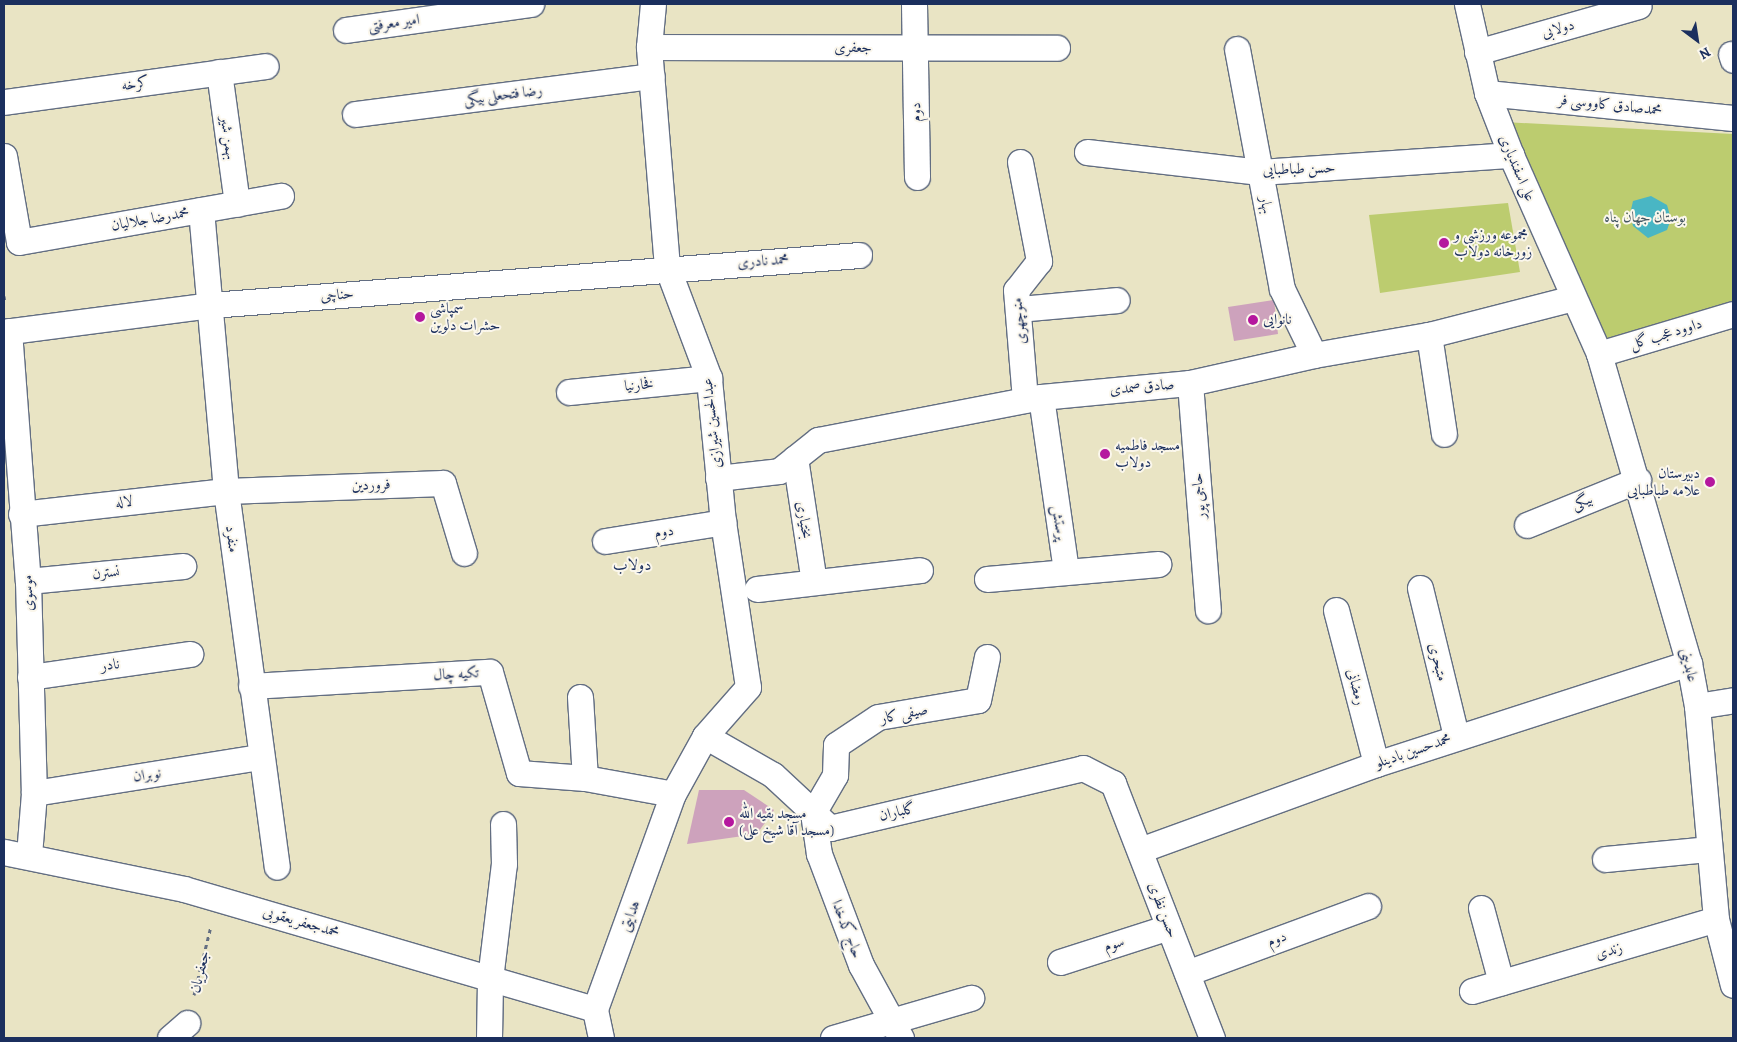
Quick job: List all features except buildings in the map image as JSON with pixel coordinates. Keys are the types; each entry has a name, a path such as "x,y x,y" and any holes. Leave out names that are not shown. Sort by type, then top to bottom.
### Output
{"street":[{"name":"امیر معرفتی","path":"346,30 531,4"},
{"name":"عبدالحسین شیرازی","path":"653,4 649,47 666,267 709,378 723,522 748,687 706,736 673,794"},
{"name":"دوم","path":"914,4 917,177"},
{"name":"علی اسفندیاری","path":"1467,4 1487,93 1511,155 1599,354"},
{"name":"دولابی","path":"1477,52 1639,6"},
{"name":"جعفری","path":"649,47 1057,48"},
{"name":"بهار","path":"1237,49 1282,289 1314,355"},
{"name":"کرخه","path":"4,102 266,66"},
{"name":"بهمن شیر","path":"219,72 237,204"},
{"name":"رضا فتحعلی بیگی","path":"355,114 652,76"},
{"name":"محمدصادق کاووسی فر","path":"1487,93 1733,118"},
{"name":"حسن طباطبایی","path":"1088,152 1260,172 1511,155"},
{"name":"محمدرضا جلالیان","path":"4,156 19,242 281,196"},
{"name":"منوچهری","path":"1020,162 1039,262 1016,290 1033,398"},
{"name":"منفرد","path":"201,210 211,305 226,491 276,867"},
{"name":"محمد نادری","path":"666,267 859,254"},
{"name":"حناچی","path":"7,331 211,305 666,267"},
{"name":"صادق صمدی","path":"718,478 779,471 818,440 1033,398 1190,383 1314,355 1429,335 1573,298"},
{"path":"1019,309 1117,300"},
{"name":"داوود عجب گل","path":"1599,354 1733,314"},
{"name":"موسوی","path":"7,331 11,441 28,581 34,793 29,855"},
{"path":"1429,335 1444,434"},
{"name":"عابدینی","path":"1599,354 1638,480 1689,663 1697,706 1708,849 1716,920 1733,985"},
{"name":"فخارنیا","path":"569,392 709,378"},
{"name":"حاجی پور","path":"1190,383 1208,610"},
{"name":"پرستش","path":"1033,398 1066,571"},
{"name":"بختیاری","path":"795,458 814,582"},
{"name":"بیگی","path":"1527,525 1638,480"},
{"name":"فروردین","path":"226,491 444,483 464,553"},
{"name":"لاله","path":"21,514 226,491"},
{"name":"دوم","path":"604,541 723,522"},
{"path":"987,578 1158,564"},
{"name":"نسترن","path":"28,581 183,566"},
{"path":"757,589 920,570"},
{"name":"متبحری","path":"1420,588 1456,736"},
{"name":"رمضانی","path":"1336,610 1376,764"},
{"name":"نادر","path":"30,677 190,654"},
{"name":"صیفی کار","path":"813,813 835,775 836,745 878,717 978,700 987,657"},
{"name":"محمدحسین بادینلو","path":"1140,850 1456,736 1689,663"},
{"name":"تکیه چال","path":"251,686 490,672 519,773 585,778 673,794"},
{"path":"580,697 585,778"},
{"path":"1697,706 1733,700"},
{"name":"گلباران","path":"706,736 773,775 830,828 1083,768 1113,782"},
{"name":"نوبران","path":"34,793 260,757"},
{"name":"حسن نظری","path":"1113,782 1212,1038"},
{"name":"هدایتی","path":"595,1009 673,794"},
{"name":"حاج کدخدا","path":"813,813 819,854 861,965 898,1030"},
{"path":"490,1038 490,979 504,864 503,824"},
{"path":"1606,859 1708,849"},
{"name":"محمدجعفر یعقوبی","path":"4,852 29,855 218,899 595,1009"},
{"name":"دوم","path":"1187,973 1368,906"},
{"path":"1481,908 1501,982"},
{"name":"زندی","path":"1472,991 1716,920"},
{"name":"سوم","path":"1060,962 1169,927"},
{"path":"833,1038 898,1030 971,998"},
{"path":"595,1009 601,1038"}],"path":[{"name":"جعفریان","path":"178,1030 218,899"}],"green space":[{"name":"بوستان جهان پناه","path":"1503,122 1733,134 1733,301 1605,339"},
{"name":"مجموعه ورزشی و زورخانه دولاب","path":"1508,203 1520,272 1380,293 1369,215"}],"water":[{"path":"1651,196 1667,205 1671,219 1667,230 1648,238 1633,226 1630,214 1633,201"}],"place":[{"name":"مجموعه ورزشی و زورخانه دولاب","path":"1444,243"},
{"name":"سمپاشی حشرات دلوین","path":"420,317"},
{"name":"نانوایی","path":"1253,320"},
{"name":"مسجد فاطمیه دولاب","path":"1105,454"},
{"name":"دبیرستان علامه طباطبایی","path":"1710,482"},
{"name":"مسجد بقیه الله (مسجد آقا شیخ علی)","path":"729,822"}],"district":[{"name":"دولاب","path":"632,565"}]}
